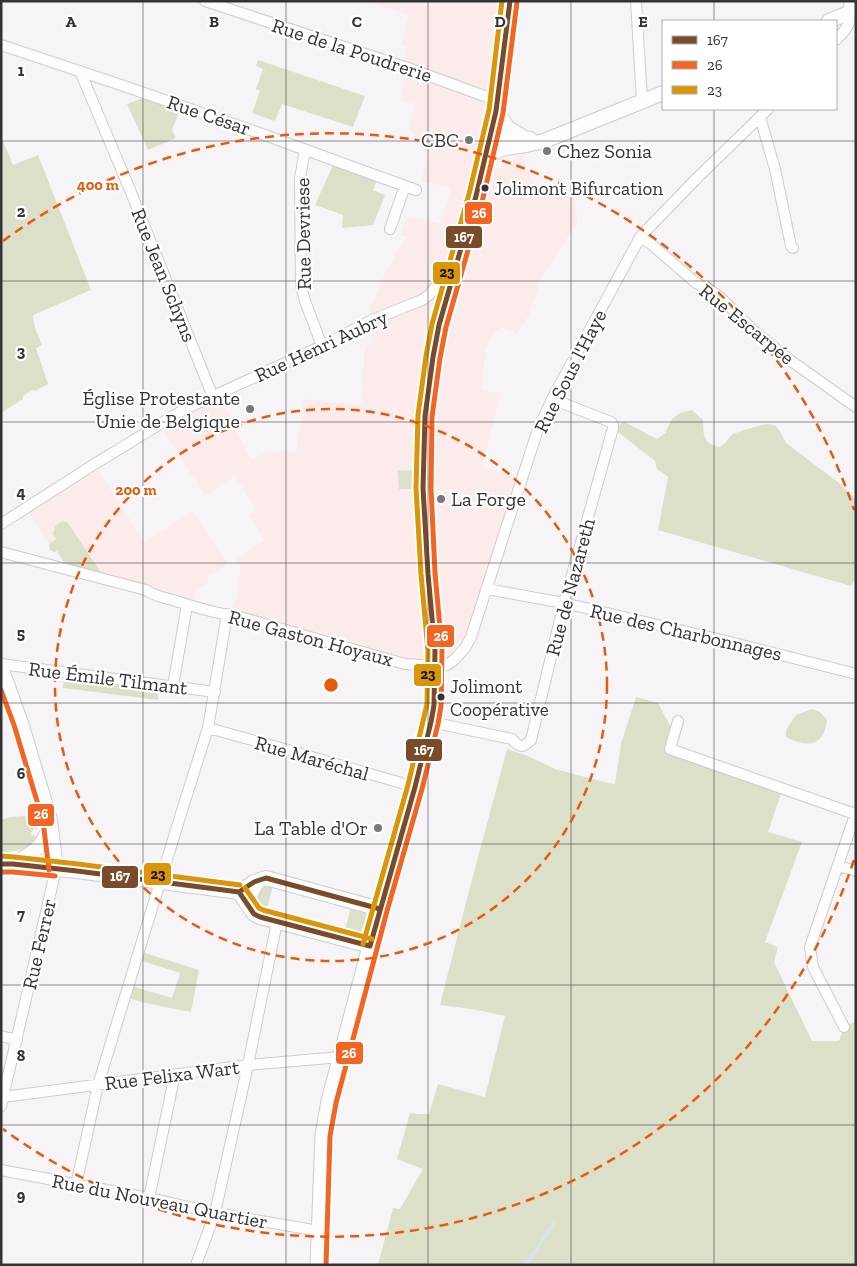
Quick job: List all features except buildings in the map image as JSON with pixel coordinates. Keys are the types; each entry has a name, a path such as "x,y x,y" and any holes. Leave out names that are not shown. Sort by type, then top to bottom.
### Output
{"main road":[{"path":"318,1265 324,1135 329,1101 380,909 415,787 431,722 435,696 435,651 423,488 425,416 432,357 486,156 497,106 510,1"}],"street":[{"name":"Rue de la Poudrerie","path":"205,1 408,68 497,106"},
{"path":"636,1 642,101"},
{"path":"831,20 851,8"},
{"path":"837,39 849,25 851,8"},
{"name":"Rue César","path":"1,45 161,98 416,190"},
{"name":"Rue Jean Schyns","path":"80,71 213,396"},
{"path":"486,156 505,148 526,145 662,93"},
{"path":"497,106 504,124 514,132 538,140"},
{"name":"Rue Sous l'Haye","path":"435,666 447,665 454,660 465,648 471,637 537,432 552,399 640,237 767,110"},
{"path":"760,117 775,169 793,248"},
{"path":"490,139 501,134 538,140"},
{"name":"Rue Devriese","path":"305,150 300,178 301,286 322,346"},
{"path":"390,229 404,186"},
{"name":"Rue Escarpée","path":"640,237 651,244 696,283 720,297 754,331 787,358 856,408"},
{"name":"Rue Henri Aubry","path":"1,524 183,410 322,346 372,320 422,300 429,295 441,280 455,270"},
{"name":"Rue de Nazareth","path":"431,722 512,739 517,746 526,744 531,740 564,603 613,428 611,422 552,399"},
{"name":"Rue Gaston Hoyaux","path":"1,552 146,590 150,594 188,605 233,615 405,664 435,666"},
{"name":"Rue des Charbonnages","path":"487,589 564,603 856,674"},
{"path":"173,686 188,605"},
{"path":"76,1184 98,1085 208,728 227,614"},
{"name":"Rue Émile Tilmant","path":"1,666 215,692"},
{"name":"Rue Ferrer","path":"1,666 21,723 50,820 56,869 2,1102"},
{"path":"678,721 668,753 856,813 810,948 813,967 844,1027"},
{"name":"Rue Maréchal","path":"208,728 415,787"},
{"path":"7,864 32,853 44,841 50,820"},
{"path":"7,864 239,892 254,882 266,878 380,909"},
{"path":"838,866 856,871"},
{"path":"251,910 253,894 261,879"},
{"path":"239,892 254,914 260,917 370,946"},
{"path":"196,1265 215,1212 248,1065 277,922"},
{"path":"1,1036 17,1040"},
{"name":"Rue Felixa Wart","path":"2,1102 175,1074 340,1057"},
{"path":"148,1198 175,1074"},
{"name":"Rue du Nouveau Quartier","path":"1,1170 319,1231"}],"shaded area":[{"path":"365,1 510,1 483,168 494,171 522,156 533,183 573,196 578,221 541,279 529,315 517,333 504,327 495,331 485,350 482,390 501,393 482,466 515,478 471,628 465,642 452,657 421,661 405,661 231,612 234,600 237,600 241,566 236,559 264,540 249,515 255,511 255,504 253,505 235,476 205,496 162,428 220,396 251,460 266,453 284,450 296,452 304,399 361,405 365,346 373,342 371,308 385,273 406,237 401,235 406,220 409,216 441,224 451,188 421,181 428,158 425,149 427,141 409,130 415,104 400,101 408,68 401,66 406,47 401,45 409,15"},
{"path":"97,468 144,542 193,511 228,564 208,577 208,583 196,591 193,602 185,599 178,592 174,595 102,576 68,523 60,522 54,529 56,539 50,543 45,539 29,513"}],"green space":[{"path":"258,60 365,96 353,127 282,104 275,121 252,113 260,91 256,89 263,69 256,66"},
{"path":"145,97 180,110 172,130 176,138 148,150 127,104"},
{"path":"1,136 13,165 38,155 91,290 33,315 35,328 42,345 36,348 48,384 35,391 34,389 23,396 23,399 1,413"},
{"path":"333,165 377,180 373,190 385,195 373,225 342,228 343,215 315,205"},
{"path":"692,410 703,420 704,435 707,441 720,447 732,435 738,432 767,424 776,426 786,443 839,483 856,499 856,577 851,586 658,530 668,477 657,469 655,461 618,432 618,427 625,422 657,439 665,433 672,419 680,413"},
{"path":"412,470 413,489 399,489 398,471"},
{"path":"63,521 68,523 102,574 67,567 57,551 50,550 50,543 56,539 52,533 57,525"},
{"path":"64,676 157,689 158,700 63,688"},
{"path":"636,697 658,703 674,733 670,749 783,788 768,832 802,842 765,942 778,947 774,962 812,1041 839,1041 844,1027 854,1022 856,1018 856,1265 378,1265 393,1208 400,1209 423,1169 397,1159 410,1113 429,1114 438,1084 485,1097 505,1016 440,1005 507,749 528,756 555,769 615,784 621,744"},
{"path":"812,709 820,712 827,720 822,736 813,743 807,744 786,737 786,730 796,715"},
{"path":"25,816 33,820 38,829 33,829 31,834 36,837 25,848 1,853 1,820 9,817"},
{"path":"268,885 273,886 266,912 258,906 256,898 260,890"},
{"path":"351,907 367,912 360,938 344,933"},
{"path":"139,951 199,970 191,1012 128,998 128,985 172,998 180,973 136,959"}],"waterway":[{"path":"526,1265 554,1223"}],"transit line":[{"name":"23","path":"363,944 408,785 427,704 428,651 416,488 418,415 432,324 469,194 489,110 502,1"},
{"name":"167","path":"370,946 415,787 434,705 435,651 423,488 425,416 439,325 476,196 496,111 510,1"},
{"name":"26","path":"326,1265 330,1136 336,1103 387,911 422,789 441,706 442,650 435,573 431,488 432,417 446,327 483,198 503,113 517,2"},
{"name":"26","path":"1,690 14,725 43,821 49,870"},
{"name":"23","path":"1,856 240,885"},
{"name":"167","path":"1,864 77,871 239,892"},
{"name":"26","path":"1,872 55,876"},
{"name":"167","path":"239,892 254,882 266,878 380,909"},
{"name":"23","path":"245,888 259,908 263,910 372,939"},
{"name":"167","path":"239,892 254,914 260,917 370,946"}],"place":[{"name":"CBC","path":"469,140"},
{"name":"Chez Sonia","path":"547,151"},
{"name":"Jolimont Bifurcation","path":"485,188"},
{"name":"Église Protestante Unie de Belgique","path":"250,409"},
{"name":"La Forge","path":"441,499"},
{"name":"Jolimont Coopérative","path":"441,697"},
{"name":"La Table d'Or","path":"378,828"}]}
